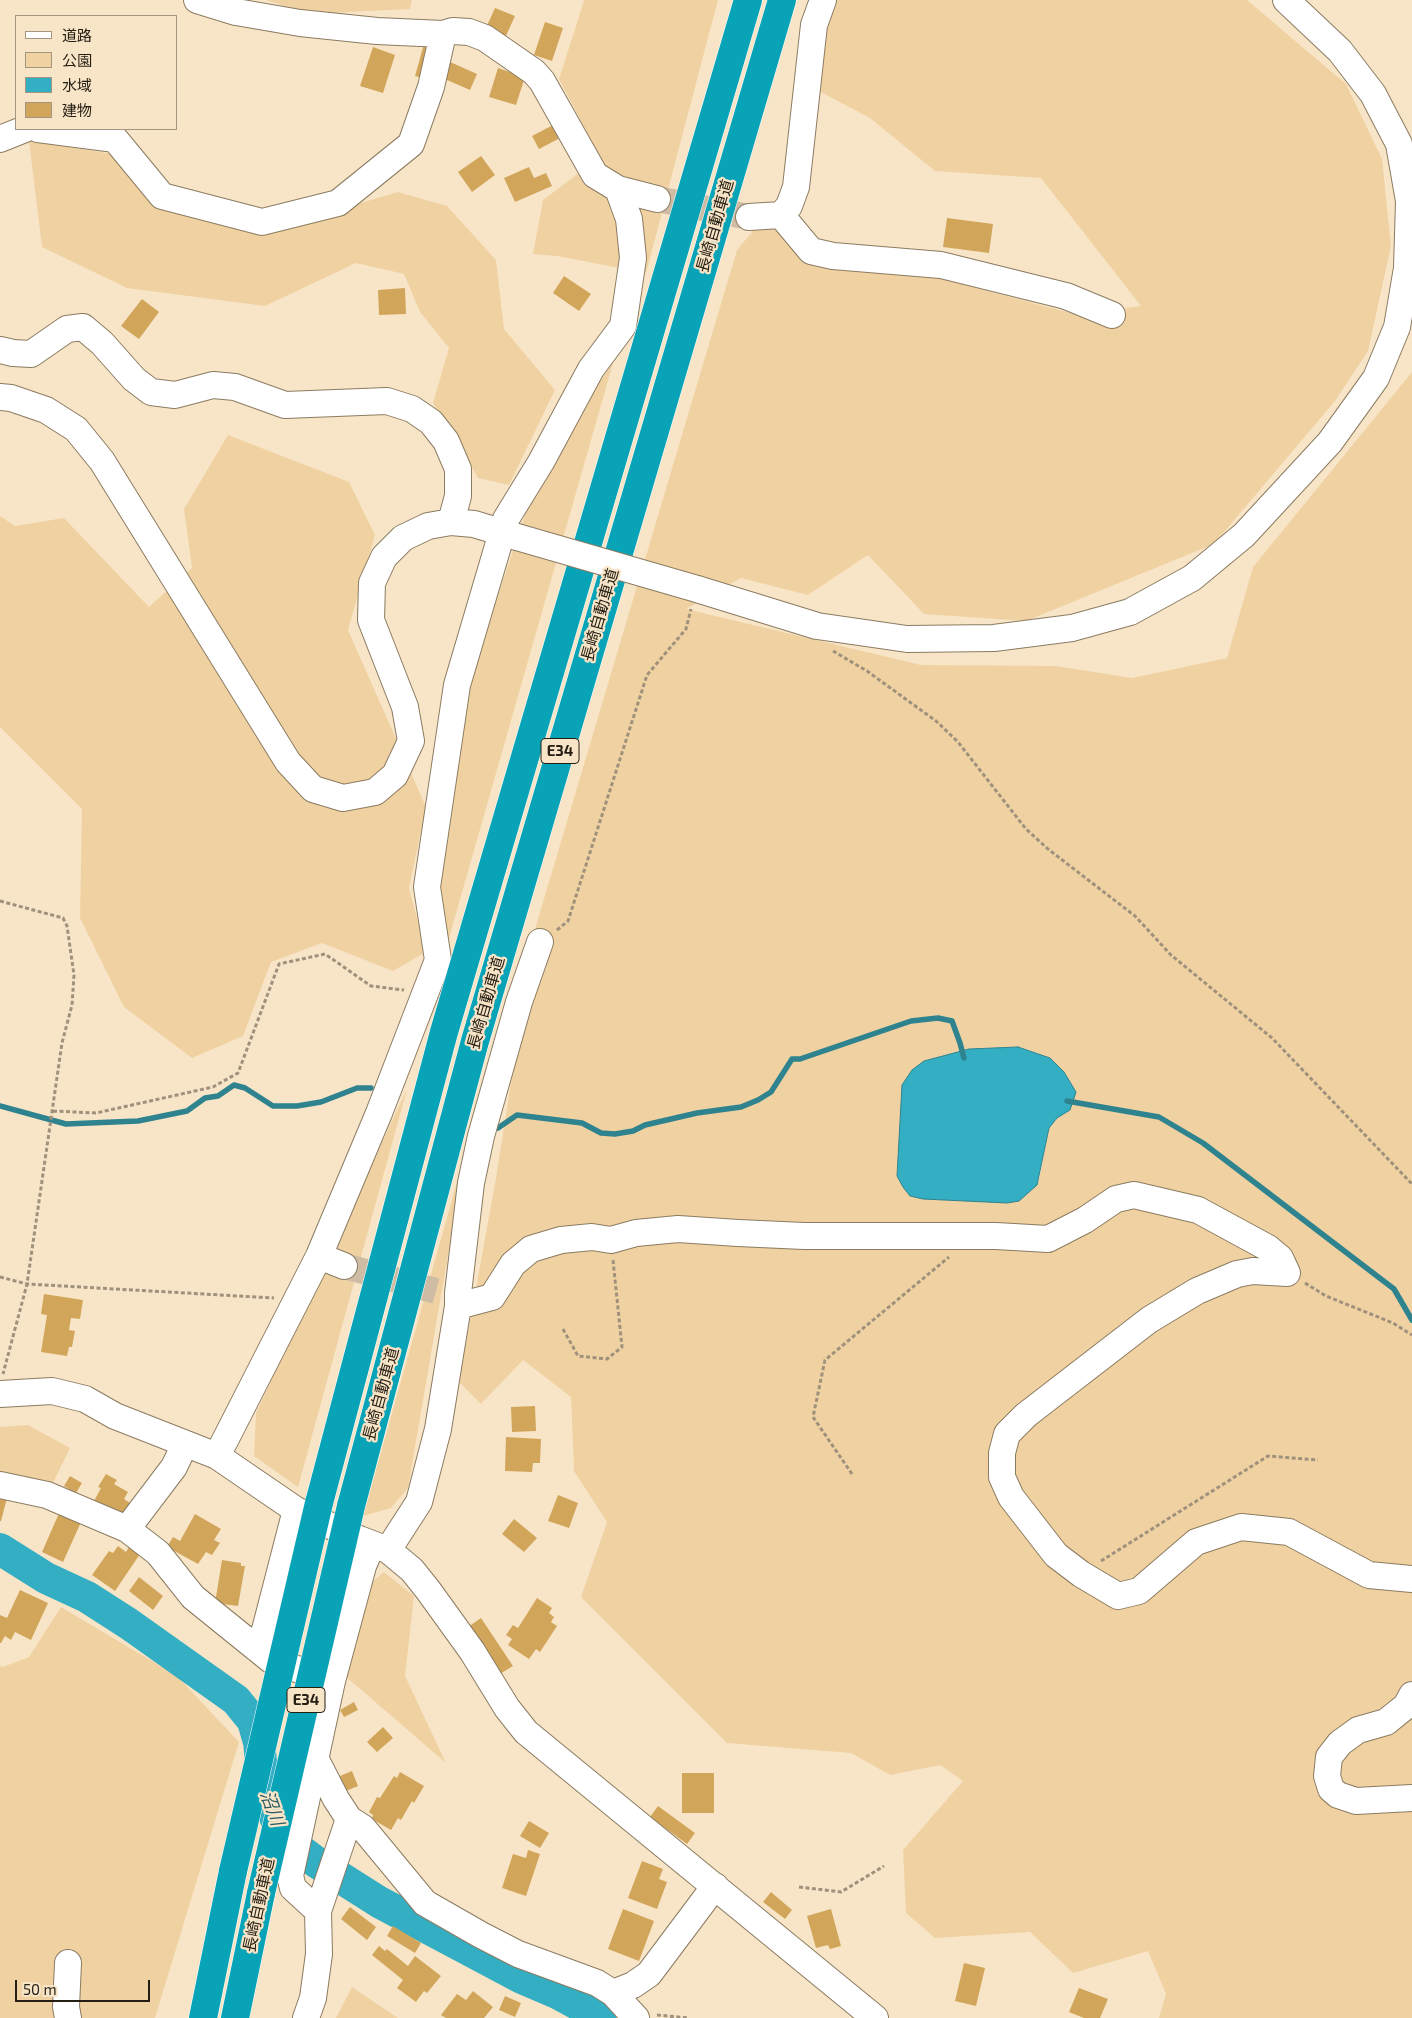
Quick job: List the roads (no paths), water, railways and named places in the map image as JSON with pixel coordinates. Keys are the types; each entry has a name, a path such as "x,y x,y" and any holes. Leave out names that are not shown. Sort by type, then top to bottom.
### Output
{"highway":[{"name":"長崎自動車道","path":"203,2018 308,1506 444,1032 748,0"},
{"name":"長崎自動車道","path":"235,2018 261,1893 352,1506 475,1041 782,0"}],"street":[{"path":"197,0 236,12 300,23 443,34 453,31 469,32 485,38 534,72 542,81 595,175 618,189 657,198"},
{"path":"749,217 781,215 790,206 796,187 814,25 823,0"},
{"path":"0,397 11,398 46,410 76,429 102,461 288,762 313,789 343,798 375,792 395,775 411,741 406,707 371,620 372,583 384,557 403,538 428,526 452,522 474,524 817,626 906,638 994,638 1072,628 1130,612 1192,578 1244,535 1330,442 1376,378 1397,327 1407,268 1409,201 1399,144 1373,94 1340,51 1286,0"},
{"path":"47,130 116,138 162,196 262,222 338,203 411,144 430,87 443,34"},
{"path":"0,139 22,130"},
{"path":"217,1456 319,1256 379,1113 438,960 427,887 455,694 509,535 506,519 591,369 623,326 633,258 629,219 618,189"},
{"path":"781,215 811,251 833,256 941,265 1066,296 1112,315"},
{"path":"0,350 31,354 67,328 83,327 102,343 134,379 151,392 175,395 213,385 235,386 285,405 387,402 412,409 431,422 446,441 458,469 458,496 452,522"},
{"path":"322,1899 294,1888 290,1876 332,1681 362,1566 419,1502 438,1429 451,1297 471,1182 481,1136 519,1002 540,942"},
{"path":"451,1297 492,1297 501,1286 513,1264 531,1249 561,1240 592,1237 611,1240 636,1233 678,1228 738,1234 804,1236 974,1236 1048,1239 1085,1220 1116,1199 1134,1195 1198,1210 1268,1248 1280,1258 1287,1273 1253,1270 1236,1274 1198,1291 1149,1320 1026,1415 1007,1434 1002,1452 1002,1477 1011,1497 1056,1555 1081,1574 1118,1596 1139,1591 1196,1542 1241,1527 1289,1532 1370,1574 1412,1579"},
{"path":"319,1256 344,1266"},
{"path":"1,1384 52,1391 85,1399 115,1416 217,1456 380,1547 412,1570 472,1651 508,1708 526,1732 875,2018"},
{"path":"127,1529 174,1467 185,1444"},
{"path":"0,1485 47,1495 127,1529 158,1554 193,1597 271,1660 332,1681"},
{"path":"256,1648 265,1630 308,1506"},
{"path":"1412,1695 1406,1706 1386,1722 1358,1730 1340,1743 1329,1757 1327,1776 1331,1789 1338,1795 1356,1801 1412,1798"},
{"path":"315,1758 336,1799 349,1819 363,1828 425,1903 518,1954 598,1983 613,1992 634,2015"},
{"path":"306,2018 313,1998 319,1954 322,1899 349,1819"},
{"path":"613,1992 633,1985 649,1974 715,1886"},
{"path":"68,1963 66,2007 68,2018"}],"water":[{"path":"1018,1047 1050,1058 1064,1072 1076,1092 1070,1110 1057,1118 1049,1128 1037,1185 1019,1201 1007,1203 923,1199 910,1196 897,1176 902,1085 912,1070 924,1061 969,1049"}],"waterway":[{"path":"498,1128 517,1115 582,1123 601,1133 615,1134 633,1131 645,1125 697,1113 741,1107 771,1092 792,1059 800,1059 911,1021 938,1018 952,1021 964,1058"},
{"path":"0,1106 66,1124 138,1121 187,1111 205,1098 218,1096 234,1085 245,1088 273,1106 297,1106 321,1102 357,1088 371,1088"},
{"path":"1067,1101 1159,1117 1203,1143 1394,1289 1412,1320"},
{"name":"沼川","path":"0,1549 46,1578 87,1597 129,1624 236,1700 253,1721 259,1742 264,1791 284,1838 316,1862 379,1902 522,1978 557,1993 600,2018"}],"tunnel":[{"path":"657,199 749,217"},
{"path":"344,1266 436,1291"}]}
